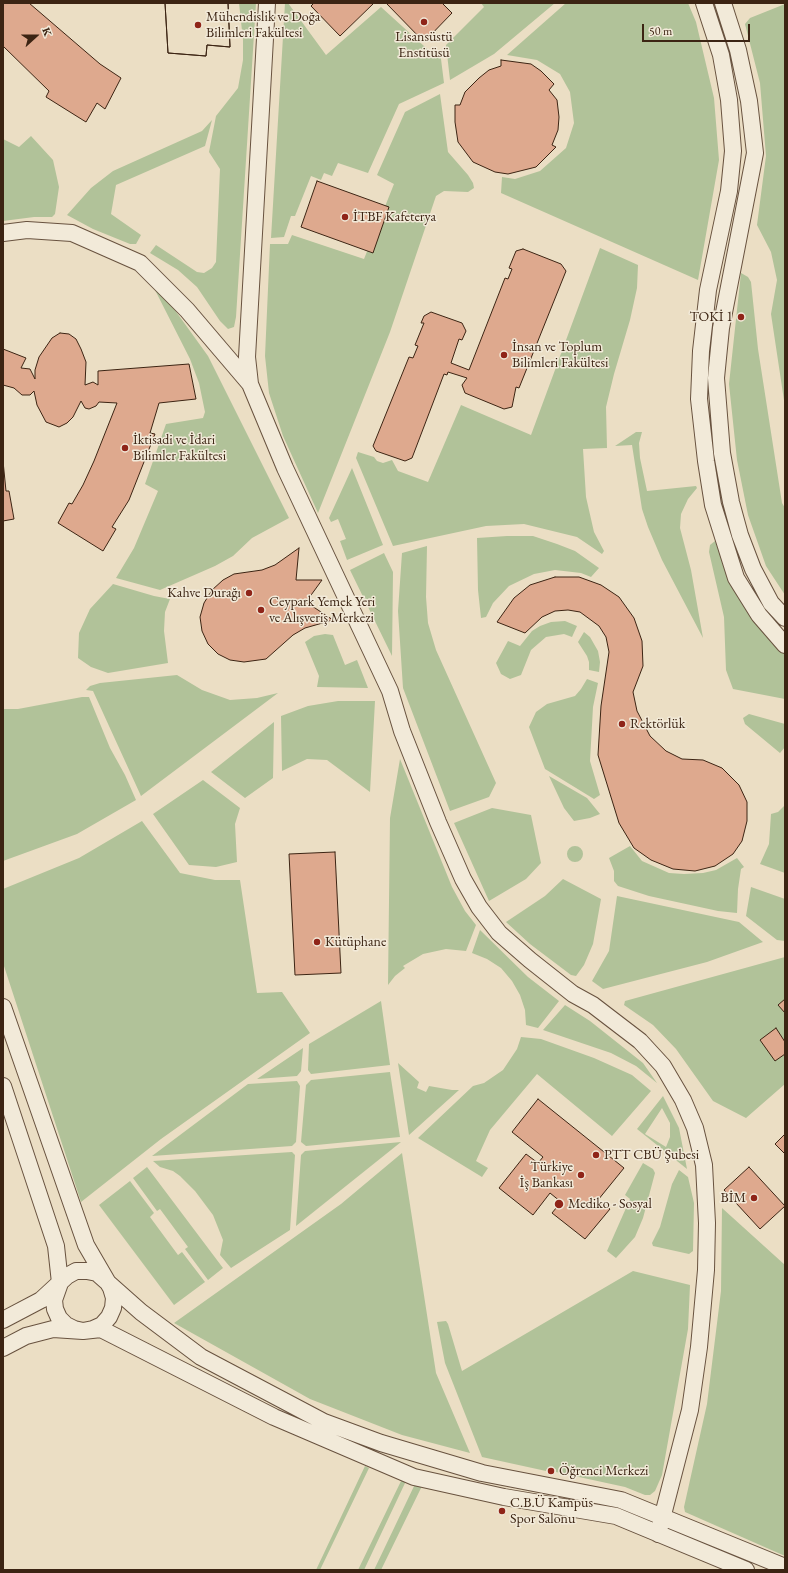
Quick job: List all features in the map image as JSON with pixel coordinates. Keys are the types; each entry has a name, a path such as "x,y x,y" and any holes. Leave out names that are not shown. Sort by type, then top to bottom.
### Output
{"street":[{"path":"266,3 247,357 250,384 285,468 390,691 402,731 435,815 463,879 479,907 499,933 530,960 573,994 593,1005 640,1041 663,1066 673,1082 695,1128 704,1166 707,1223 706,1270 699,1347 690,1410 658,1534"},
{"path":"704,3 721,55 729,100 733,151 729,191 708,290 701,351 699,399 706,461 713,505 736,578 759,615 785,645"},
{"path":"722,3 738,50 748,94 754,153 721,328 716,378 722,453 731,502 740,535 753,569 770,603 785,618"},
{"path":"3,232 27,230 72,233 140,263 187,310 250,384"},
{"path":"3,1007 86,1245 111,1288 114,1298 111,1312 102,1324 93,1329 83,1331 66,1325 59,1318 54,1300 60,1283 56,1246 3,1086"},
{"path":"3,1320 41,1300 67,1276 76,1271 87,1271 97,1274 105,1279 141,1312 201,1358 324,1422 381,1443 482,1473 621,1500 785,1567"},
{"path":"3,1348 26,1336 53,1329 83,1331 101,1329 274,1417 414,1477 504,1497 616,1516 746,1570"}],"green space":[{"path":"239,3 256,3 236,317 234,327 228,329 220,321 197,287 178,270 150,253 156,245 197,272 204,273 212,268 216,262 220,169 209,152 216,116 238,88 243,60 243,40"},
{"path":"285,3 288,3 326,55 381,7 435,56 440,51 444,83 399,104 368,173 338,163 332,176 324,173 321,180 311,176 295,216 291,216 284,237 271,238"},
{"path":"481,3 555,3 494,54 450,80 446,45 484,7"},
{"path":"566,3 688,3 696,22 714,98 719,160 698,280 501,193 502,177 515,179 540,171 566,148 574,123 570,92 560,74 537,60 507,55"},
{"path":"785,4 785,407 771,314 777,280 771,252 757,225 766,156 760,83 745,24 750,18"},
{"path":"440,94 448,152 468,175 474,188 468,192 444,191 436,196 390,332 318,513 283,436 269,393 265,356 270,244 288,244 292,235 364,259 394,184 377,175 405,112"},
{"path":"212,120 205,146 116,185 111,214 141,235 136,244 130,244 93,229 67,215 91,188 113,171 202,131"},
{"path":"31,136 53,160 59,187 55,214 52,217 34,217 3,221 3,139 19,147"},
{"path":"600,248 638,265 637,288 630,320 606,407 607,448 583,449 586,497 594,532 604,551 602,554 577,537 524,524 486,526 393,546 356,458 358,452 374,457 377,461 383,463 392,460 398,471 428,482 461,405 531,435"},
{"path":"741,273 748,277 751,282 758,349 782,503 785,508 785,595 766,566 748,515 737,460 729,384"},
{"path":"159,288 208,356 289,518 252,538 233,556 215,566 160,590 116,578 134,548 158,491 145,484 166,424 203,418 205,412 199,383 190,359 155,290"},
{"path":"636,432 642,432 639,443 640,458 647,491 696,486 697,488 688,499 681,514 680,528 691,570 703,638 662,560 648,527 642,509 632,445 615,446"},
{"path":"352,468 383,545 347,560 340,541 346,539 338,519 331,522 329,518"},
{"path":"533,536 557,544 575,551 599,568 591,577 581,573 555,570 534,574 509,586 493,603 486,617 481,618 478,590 477,538"},
{"path":"715,541 737,596 773,644 785,654 785,699 733,689 726,670 724,617 709,552 710,545"},
{"path":"427,546 426,597 428,623 436,650 496,783 489,797 450,811 403,688 398,611 402,553"},
{"path":"384,553 393,572 392,656 350,570"},
{"path":"113,584 170,599 165,612 164,631 168,663 108,673 91,667 78,658 79,633 90,609"},
{"path":"565,621 577,626 572,637 564,634 546,637 531,650 521,675 510,679 501,674 496,663 508,641 520,646 532,631 540,626 551,622"},
{"path":"584,632 590,637 598,651 600,662 599,672 589,670 587,656 578,642"},
{"path":"325,634 333,635 345,665 357,660 368,688 317,687 319,676 305,642 314,636"},
{"path":"177,675 202,690 230,700 257,698 278,693 141,796 93,691 86,690 90,686 100,683"},
{"path":"587,679 598,683 593,707 590,761 600,795 594,799 545,769 529,727 536,712 547,704 575,696"},
{"path":"89,697 110,748 125,775 136,800 77,834 3,861 3,709 18,709"},
{"path":"338,701 375,701 370,792 327,760 307,759 282,771 281,716 308,706"},
{"path":"749,714 785,724 785,747 780,753 745,724 743,718"},
{"path":"274,722 273,778 245,798 211,772"},
{"path":"400,759 452,887 465,911 476,925 466,951 446,949 423,954 403,966 405,968 395,976 388,985 390,818"},
{"path":"549,776 587,798 600,814 590,818 574,821 564,808"},
{"path":"203,780 240,808 235,824 237,862 216,867 189,865 153,814"},
{"path":"785,805 785,873 760,864 769,844 771,814 778,812"},
{"path":"492,808 531,815 541,863 526,879 489,901 454,823"},
{"path":"142,821 180,873 215,880 240,880 257,993 282,992 310,1033 161,1139 81,1202 3,963 3,889 79,858"},
{"path":"575,846 581,848 583,854 581,860 575,862 569,860 567,854 569,848"},
{"path":"630,846 642,861 669,873 703,873 716,870 737,858 744,867 741,869 737,913 718,911 649,896 618,886 614,881 614,871 609,858"},
{"path":"563,879 601,899 593,944 584,965 576,976 571,975 530,944 506,922 545,896"},
{"path":"751,887 785,899 785,941 777,940 746,916"},
{"path":"617,896 739,922 763,942 707,962 603,989 592,981 609,951"},
{"path":"480,930 528,977 559,1001 538,1028 526,1025 525,1010 520,995 512,981 501,968 487,959 472,953"},
{"path":"785,957 785,1084 746,1118 713,1101 676,1049 653,1025 624,1005 625,1001"},
{"path":"381,1001 390,1065 311,1074 308,1070 309,1044"},
{"path":"565,1005 590,1021 643,1063 657,1083 636,1066 611,1053 543,1030"},
{"path":"521,1037 541,1039 594,1058 632,1075 651,1091 612,1136 537,1074 490,1130 476,1161 488,1168 482,1177 418,1138 473,1086 484,1083 503,1070 517,1049"},
{"path":"303,1048 301,1071 297,1076 257,1079"},
{"path":"398,1063 419,1082 417,1088 426,1092 429,1086 459,1090 409,1135"},
{"path":"390,1072 400,1137 306,1146 301,1142 306,1085 311,1080"},
{"path":"297,1081 300,1086 296,1142 292,1146 152,1156 248,1084"},
{"path":"663,1096 679,1128 687,1169 637,1129","holes":["662,1108 670,1123 670,1137 666,1147 645,1134"]},
{"path":"401,1142 296,1226 301,1155 305,1151"},
{"path":"292,1152 295,1155 290,1230 231,1268 220,1255 223,1240 213,1215 195,1191 180,1176 173,1171 160,1167 153,1161"},
{"path":"402,1153 436,1373 470,1453 402,1435 310,1399 174,1323 341,1204"},
{"path":"643,1163 653,1169 655,1173 643,1218 635,1237 616,1258 607,1251 630,1199 625,1195"},
{"path":"147,1167 223,1268 208,1280 185,1249 188,1247 160,1209 157,1211 133,1178"},
{"path":"679,1170 688,1177 694,1203 693,1251 689,1254 653,1246 652,1243 660,1227 672,1184"},
{"path":"130,1181 154,1213 150,1217 178,1255 182,1252 205,1282 174,1305 99,1205"},
{"path":"722,1208 785,1265 785,1556 685,1512 684,1507 707,1404 721,1291"},
{"path":"633,1271 690,1285 688,1329 662,1475 655,1491 650,1495 645,1495 625,1487 556,1472 556,1469 548,1467 546,1471 482,1457 445,1363 437,1322 446,1321 448,1324 462,1371"},
{"path":"365,1466 369,1468 320,1570 316,1570"},
{"path":"402,1479 406,1481 364,1570 358,1570"},
{"path":"416,1482 422,1486 381,1570 374,1570"}],"building":[{"path":"3,3 29,3 100,64 121,78 105,109 97,103 86,122 46,97 49,91 3,46"},
{"name":"Mühendislik ve Doğa Bilimleri Fakültesi","path":"165,3 228,3 230,47 207,45 206,56 168,53"},
{"name":"Mühendislik ve Doğa Bilimleri Fakültesi","path":"165,3 228,3 230,47 207,45 206,56 168,53"},
{"name":"Lisansüstü Enstitüsü","path":"314,3 374,3 340,36 311,6"},
{"name":"Lisansüstü Enstitüsü","path":"386,3 442,3 452,13 424,42"},
{"path":"501,60 531,64 541,71 554,84 549,90 557,100 559,117 558,130 552,145 556,147 536,167 508,174 495,172 473,162 458,142 455,122 455,105 460,105 465,92 479,78 489,70 501,66"},
{"name":"İTBF Kafeterya","path":"317,181 389,207 373,253 301,227"},
{"name":"İnsan ve Toplum Bilimleri Fakültesi","path":"523,249 561,264 566,271 519,388 516,387 512,407 504,409 465,393 462,385 467,378 448,372 447,375 444,374 412,458 405,461 376,451 373,446 409,357 413,358 418,346 415,345 424,323 421,323 424,316 431,312 462,323 466,331 462,340 459,339 451,363 469,370 505,278 508,279 512,269 509,268 516,251"},
{"name":"İktisadi ve İdari Bilimler Fakültesi","path":"60,333 69,334 76,339 81,349 86,362 85,385 93,382 98,385 98,371 189,364 196,399 159,403 150,433 155,434 129,500 112,527 116,529 103,551 58,523 69,503 72,504 83,485 117,403 99,402 96,406 89,409 85,408 81,401 73,417 67,423 59,427 46,422 37,405 34,391 30,395 22,395 14,388 3,385 3,349 26,358 21,368 30,369 35,379 35,370 39,357 52,338"},
{"path":"3,461 6,491 9,491 14,519 3,521"},
{"name":"Ceypark Yemek Yeri ve Alışveriş Merkezi","path":"299,548 296,580 322,580 306,602 333,620 305,628 293,635 266,659 244,662 230,660 218,654 208,644 202,631 200,617 204,603 212,590 223,580 234,574 262,570 275,565"},
{"name":"Rektörlük","path":"555,577 579,577 601,585 619,597 634,618 642,641 643,666 633,692 637,711 650,736 666,751 682,759 703,760 722,768 739,785 747,802 747,821 742,841 733,854 715,866 695,871 673,869 651,860 634,848 619,823 598,755 601,706 609,652 606,637 599,626 580,612 568,610 555,611 542,617 525,633 497,622 514,598 530,585"},
{"name":"Kütüphane","path":"335,852 341,973 295,975 289,854"},
{"path":"785,999 785,1013 778,1005"},
{"path":"776,1028 785,1042 785,1054 775,1061 760,1040"},
{"path":"538,1099 624,1168 598,1200 610,1209 585,1239 552,1213 561,1202 550,1193 533,1215 499,1188 526,1154 538,1163 543,1157 512,1132"},
{"path":"785,1134 785,1154 775,1144"},
{"name":"BİM","path":"749,1167 785,1206 760,1229 724,1190"}],"place":[{"name":"Lisansüstü Enstitüsü","path":"424,22"},
{"name":"Mühendislik ve Doğa Bilimleri Fakültesi","path":"198,25"},
{"name":"İTBF Kafeterya","path":"345,217"},
{"name":"TOKİ 1","path":"741,317"},
{"name":"İnsan ve Toplum Bilimleri Fakültesi","path":"504,355"},
{"name":"İktisadi ve İdari Bilimler Fakültesi","path":"125,448"},
{"name":"Kahve Durağı","path":"249,593"},
{"name":"Ceypark Yemek Yeri ve Alışveriş Merkezi","path":"261,610"},
{"name":"Rektörlük","path":"622,724"},
{"name":"Kütüphane","path":"317,942"},
{"name":"PTT CBÜ Şubesi","path":"596,1155"},
{"name":"Türkiye İş Bankası","path":"581,1175"},
{"name":"BİM","path":"754,1198"},
{"name":"Mediko - Sosyal","path":"559,1204"},
{"name":"Öğrenci Merkezi","path":"551,1471"},
{"name":"C.B.Ü Kampüs Spor Salonu","path":"502,1511"}]}
